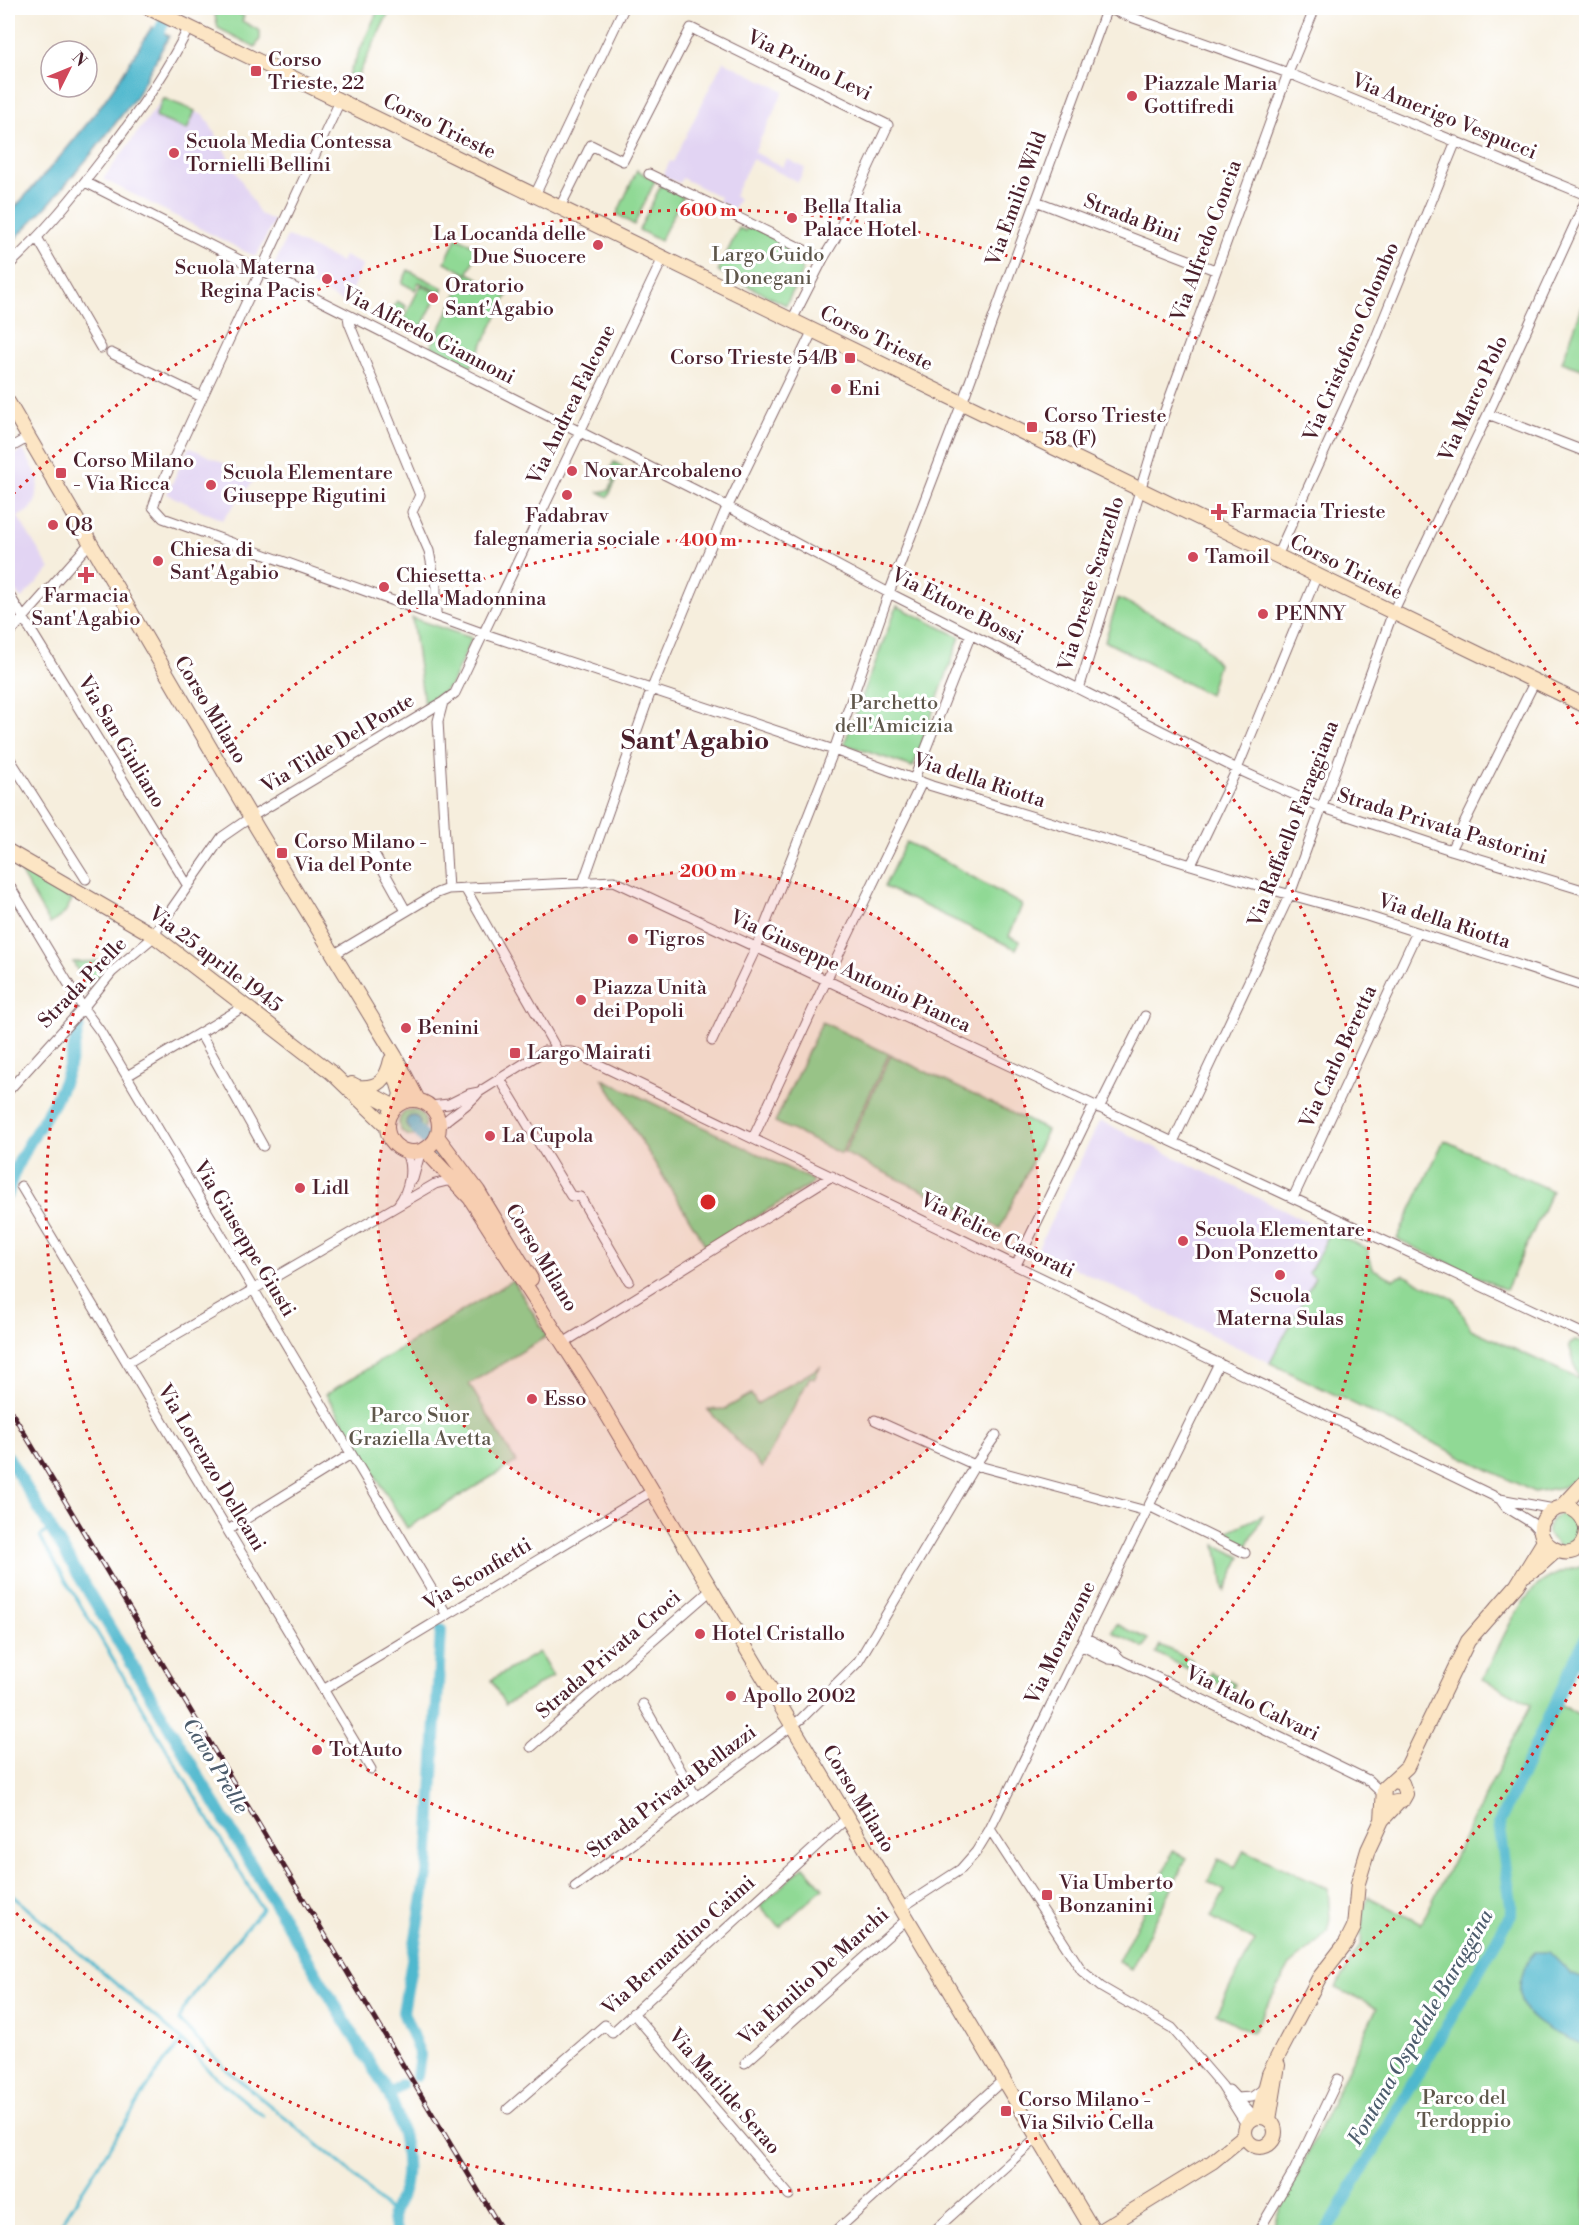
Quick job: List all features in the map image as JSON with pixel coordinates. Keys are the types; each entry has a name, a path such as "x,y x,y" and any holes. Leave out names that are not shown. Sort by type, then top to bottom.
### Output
{"main road":[{"name":"Corso Trieste","path":"151,9 1587,706"},
{"name":"Corso Milano","path":"8,402 89,544 251,817 424,1103"},
{"name":"Via 25 aprile 1945","path":"8,851 153,935 332,1073 376,1104"},
{"name":"Corso Milano","path":"383,1036 401,1094 397,1106"},
{"path":"358,1087 371,1088 381,1081 391,1060"},
{"name":"Via 25 aprile 1945","path":"332,1073 358,1087 376,1104"},
{"path":"376,1104 392,1141 404,1150 423,1149 438,1132 437,1118 424,1103 408,1100 389,1114 387,1126"},
{"path":"376,1104 397,1106"},
{"name":"Corso Milano","path":"438,1132 451,1156 478,1191 576,1352 590,1386"},
{"name":"Corso Milano","path":"423,1149 470,1198 590,1386 1037,2138 1096,2232"},
{"path":"470,1198 475,1200 564,1341 568,1340"},
{"path":"1254,2127 1269,2074 1279,2054 1319,1978 1346,1943 1354,1928 1358,1883 1368,1850 1383,1820 1392,1791 1407,1767 1468,1641 1523,1577 1543,1538 1544,1519 1587,1481"},
{"path":"1543,1538 1556,1551 1570,1552 1582,1543 1587,1487"},
{"path":"1558,1508 1576,1510 1585,1525"},
{"path":"1523,1577 1556,1551"},
{"path":"1096,2232 1212,2162 1254,2127 1277,2076 1279,2054"}],"street":[{"path":"535,195 624,8"},
{"name":"Via Amerigo Vespucci","path":"1106,8 1288,73 1587,195"},
{"name":"Via Emilio Wild","path":"712,1041 756,948 834,750 889,593 962,403 1106,8"},
{"name":"Via Alfredo Concia","path":"1140,490 1162,419 1215,270 1288,73 1315,8"},
{"path":"8,266 38,239 86,182 143,106 173,60 189,27"},
{"name":"Via Primo Levi","path":"560,207 591,145 623,161 691,28 888,125 835,239 823,259"},
{"path":"111,353 202,397 340,101"},
{"name":"Via Cristoforo Colombo","path":"1277,556 1375,340 1455,141"},
{"path":"649,174 823,259 792,320"},
{"name":"Via Alfredo Giannoni","path":"86,182 579,433"},
{"name":"Via Marco Polo","path":"1393,612 1587,200"},
{"name":"Strada Bini","path":"1036,201 1215,270"},
{"path":"38,239 101,348"},
{"name":"Via Andrea Falcone","path":"443,702 455,693 663,258"},
{"path":"348,316 420,495 412,512 429,551 436,587 436,616"},
{"path":"584,883 652,688 728,507 813,330"},
{"name":"Via della Riotta","path":"202,397 153,507 163,518 482,633 652,688 918,781 1001,808 1418,932 1587,987"},
{"path":"1488,414 1587,452"},
{"name":"Via Ettore Bossi","path":"579,433 728,507 889,593 1237,769 1321,807"},
{"path":"8,448 28,437"},
{"name":"Via Oreste Scarzello","path":"1079,689 1140,490"},
{"path":"8,635 89,544"},
{"path":"1191,865 1237,769 1317,575"},
{"name":"Via San Giuliano","path":"8,593 188,886"},
{"name":"Via Raffaello Faraggiana","path":"1173,1142 1290,894 1393,612"},
{"path":"753,1138 918,781 971,634"},
{"path":"1451,850 1535,681"},
{"path":"333,955 406,911 447,890 438,721 443,702"},
{"name":"Via Tilde Del Ponte","path":"251,817 443,702"},
{"path":"8,756 86,879"},
{"name":"Strada Privata Pastorini","path":"1321,807 1451,850 1587,891"},
{"name":"Strada Prelle","path":"8,1091 83,1008 112,972 153,935 222,837 251,817"},
{"path":"367,841 406,911"},
{"name":"Via Giuseppe Antonio Pianca","path":"447,890 614,881 1587,1335"},
{"name":"Via Giuseppe Giusti","path":"8,883 83,1008 128,1076 447,1615"},
{"path":"424,1103 449,1104 469,1094 479,1092 544,1051 557,1050 465,888"},
{"name":"Via Carlo Beretta","path":"1293,1198 1418,932"},
{"path":"128,1076 245,1006"},
{"path":"1016,1265 1145,1016"},
{"path":"200,1033 263,1146"},
{"name":"Via Felice Casorati","path":"557,1050 573,1052 599,1063 1500,1499"},
{"path":"500,1079 571,1196 580,1197 629,1281"},
{"path":"438,1132 452,1114 473,1101 479,1092"},
{"path":"400,1205 423,1149"},
{"path":"404,1150 413,1169"},
{"path":"568,1340 832,1176"},
{"path":"127,1363 435,1185 447,1181 455,1182"},
{"name":"Via Lorenzo Delleani","path":"21,1186 371,1769"},
{"name":"Via Morazzone","path":"904,1914 961,1869 976,1852 990,1829 1219,1363"},
{"path":"875,1420 975,1465 1147,1509 1245,1553"},
{"name":"Strada Privata Bellazzi","path":"575,1887 801,1719 858,1662 975,1465 996,1435"},
{"path":"228,1530 351,1454"},
{"name":"Via Sconfietti","path":"323,1690 652,1491"},
{"path":"1500,1499 1558,1508"},
{"path":"1500,1499 1506,1507 1532,1523 1543,1538"},
{"name":"Strada Privata Croci","path":"531,1747 711,1590"},
{"name":"Via Italo Calvari","path":"1082,1641 1113,1652 1121,1660 1392,1791"},
{"path":"643,1704 696,1797"},
{"name":"Via Bernardino Caimi","path":"508,2109 605,2025 612,2032 847,1818"},
{"path":"990,1829 1082,1971 1101,1987 1172,2028 1222,2086 1244,2121 1254,2127"},
{"name":"Via Emilio De Marchi","path":"745,2063 904,1914"},
{"name":"Via Matilde Serao","path":"633,2013 789,2195"},
{"path":"1258,2232 1338,2079"},
{"path":"835,2232 1003,2080"},
{"path":"1222,2086 1236,2098 1254,2127"},
{"path":"1236,2098 1252,2097 1265,2088"},
{"path":"933,2232 1037,2138"}],"shaded area":[{"path":"723,61 784,91 754,152 783,167 787,159 805,168 798,182 752,159 734,196 739,199 733,209 718,202 720,197 682,178 679,183 663,176 670,161 673,162"},
{"name":"Scuola Media Contessa Tornielli Bellini","path":"163,98 205,116 260,214 274,221 257,255 254,256 103,179"},
{"name":"Scuola Materna Regina Pacis","path":"287,236 341,262 344,256 363,265 351,291 354,293 348,305 274,266"},
{"name":"Scuola Elementare Giuseppe Rigutini","path":"189,447 249,475 252,470 260,473 222,520 167,494"},
{"path":"23,450 39,478 36,500 31,509 18,517 50,569 21,599 8,578 8,459"},
{"name":"Scuola Elementare Don Ponzetto","path":"1099,1122 1330,1233 1309,1273 1316,1276 1270,1363 1037,1250"}],"green space":[{"path":"218,8 230,8 244,16 242,21 260,31 260,39 255,47 218,28 215,15"},
{"path":"379,8 391,8 356,80 348,76"},
{"path":"163,98 195,111 187,130 155,117"},
{"path":"637,170 655,181 634,225 617,214"},
{"path":"661,185 683,196 660,241 639,230"},
{"name":"Largo Guido Donegani","path":"749,224 800,253 797,260 803,270 786,305 718,271 739,228 746,231"},
{"path":"457,237 479,248 468,273 508,294 471,367 431,346 467,274 445,262"},
{"path":"408,270 443,288 440,293 419,282 415,290 402,283"},
{"path":"421,285 438,294 421,328 404,319"},
{"path":"397,301 406,306 401,317 391,312"},
{"path":"1582,307 1586,309 1586,371 1562,362"},
{"path":"614,462 623,467 608,497 599,492 609,490 614,480 607,476"},
{"path":"1118,598 1197,637 1218,664 1209,695 1105,641"},
{"name":"Parchetto dell'Amicizia","path":"897,606 960,637 913,767 844,744"},
{"path":"412,618 472,638 450,687 424,704"},
{"path":"906,842 1022,905 1009,936 1020,941 1016,949 884,887"},
{"path":"19,870 72,900 64,914 50,924"},
{"path":"104,961 109,965 87,987 73,962"},
{"path":"822,1022 889,1054 841,1154 775,1122"},
{"path":"891,1055 1047,1130 1000,1228 844,1153"},
{"path":"603,1079 812,1180 812,1184 706,1246"},
{"path":"412,1110 421,1114 425,1123 421,1132 412,1136 403,1132 399,1123 403,1114"},
{"path":"1444,1140 1552,1191 1506,1290 1397,1239"},
{"path":"1330,1233 1367,1248 1373,1269 1393,1279 1404,1275 1454,1299 1471,1329 1579,1379 1569,1345 1577,1340 1586,1344 1586,1456 1576,1478 1563,1487 1534,1492 1270,1363 1315,1277 1309,1273"},
{"name":"Parco Suor Graziella Avetta","path":"513,1280 547,1336 469,1384 516,1462 407,1528 326,1394"},
{"path":"820,1367 814,1379 810,1377 762,1468 708,1410 725,1409 751,1394 757,1404"},
{"path":"1562,1513 1573,1514 1582,1533 1572,1546 1560,1547 1548,1535 1551,1521"},
{"path":"1263,1515 1247,1546 1222,1534"},
{"path":"1216,1545 1241,1557 1225,1591"},
{"name":"Parco del Terdoppio","path":"1586,1564 1586,1634 1553,1700 1586,1720 1586,2232 1277,2232 1273,2227 1377,2007 1336,1988 1361,1943 1362,1912 1369,1897 1421,1924 1531,1704 1483,1679 1506,1630 1528,1595 1547,1579"},
{"path":"1116,1624 1148,1639 1144,1648 1112,1632"},
{"path":"1160,1645 1192,1660 1188,1669 1156,1653"},
{"path":"539,1652 553,1676 505,1705 491,1680"},
{"path":"1211,1672 1235,1684 1232,1690 1208,1678"},
{"path":"1173,1850 1187,1858 1131,1969 1118,1962"},
{"path":"1244,1850 1328,1889 1330,1919 1327,1932 1290,1965 1252,2033 1216,2013 1255,1941 1211,1917 1225,1891 1208,1882 1218,1859 1235,1867"},
{"path":"804,1866 823,1888 780,1927 760,1906"}],"water":[{"path":"152,27 169,36 135,98 49,204 8,246 8,215 88,123"},
{"path":"410,1116 416,1116 420,1123 416,1130 410,1130 406,1126 406,1120"},
{"path":"1535,1952 1549,1952 1571,1974 1586,1980 1586,2046 1561,2036 1538,2022 1528,2014 1522,2003 1520,1991 1522,1976"}],"waterway":[{"path":"153,44 171,8"},
{"path":"8,1194 16,1168 65,1079 79,1026"},
{"path":"417,1130 439,1155"},
{"name":"Cavo Prelle","path":"8,1457 389,2094 400,2124 406,2156 404,2188 393,2214 396,2232"},
{"path":"50,1528 40,1537 262,1909 190,1999 179,2021 228,2071 346,2168 393,2215"},
{"path":"417,2076 420,2055 403,2012 428,1869 441,1630"},
{"name":"Fontana Ospedale Baraggina","path":"1326,2232 1511,1915 1499,1823 1586,1637"},
{"path":"8,1892 183,2041 210,2072 263,2116"},
{"path":"56,2232 163,2063 183,2041"},
{"path":"389,2095 401,2085"}],"railway":[{"path":"8,1406 503,2232"}],"place":[{"name":"Corso Trieste, 22","path":"256,71"},
{"name":"Piazzale Maria Gottifredi","path":"1132,96"},
{"name":"Scuola Media Contessa Tornielli Bellini","path":"174,153"},
{"name":"Bella Italia Palace Hotel","path":"792,218"},
{"name":"La Locanda delle Due Suocere","path":"598,245"},
{"name":"Scuola Materna Regina Pacis","path":"327,279"},
{"name":"Oratorio Sant'Agabio","path":"433,298"},
{"name":"Corso Trieste 54/B","path":"850,358"},
{"name":"Eni","path":"836,389"},
{"name":"Corso Trieste 58 (F)","path":"1032,427"},
{"name":"NovarArcobaleno","path":"572,471"},
{"name":"Corso Milano - Via Ricca","path":"61,473"},
{"name":"Scuola Elementare Giuseppe Rigutini","path":"211,485"},
{"name":"Fadabrav falegnameria sociale","path":"567,495"},
{"name":"Farmacia Trieste","path":"1219,512"},
{"name":"Q8","path":"53,525"},
{"name":"Tamoil","path":"1193,557"},
{"name":"Chiesa di Sant'Agabio","path":"158,561"},
{"name":"Farmacia Sant'Agabio","path":"86,575"},
{"name":"Chiesetta della Madonnina","path":"384,587"},
{"name":"PENNY","path":"1263,614"},
{"name":"Corso Milano - Via del Ponte","path":"282,853"},
{"name":"Tigros","path":"633,939"},
{"name":"Piazza Unità dei Popoli","path":"581,1000"},
{"name":"Benini","path":"406,1028"},
{"name":"Largo Mairati","path":"515,1053"},
{"name":"La Cupola","path":"490,1136"},
{"name":"Lidl","path":"300,1188"},
{"name":"Scuola Elementare Don Ponzetto","path":"1183,1241"},
{"name":"Scuola Materna Sulas","path":"1280,1275"},
{"name":"Esso","path":"532,1399"},
{"name":"Hotel Cristallo","path":"700,1634"},
{"name":"Apollo 2002","path":"731,1696"},
{"name":"TotAuto","path":"317,1750"},
{"name":"Via Umberto Bonzanini","path":"1047,1895"},
{"name":"Corso Milano - Via Silvio Cella","path":"1006,2111"}],"district":[{"name":"Sant'Agabio","path":"695,741"}]}
